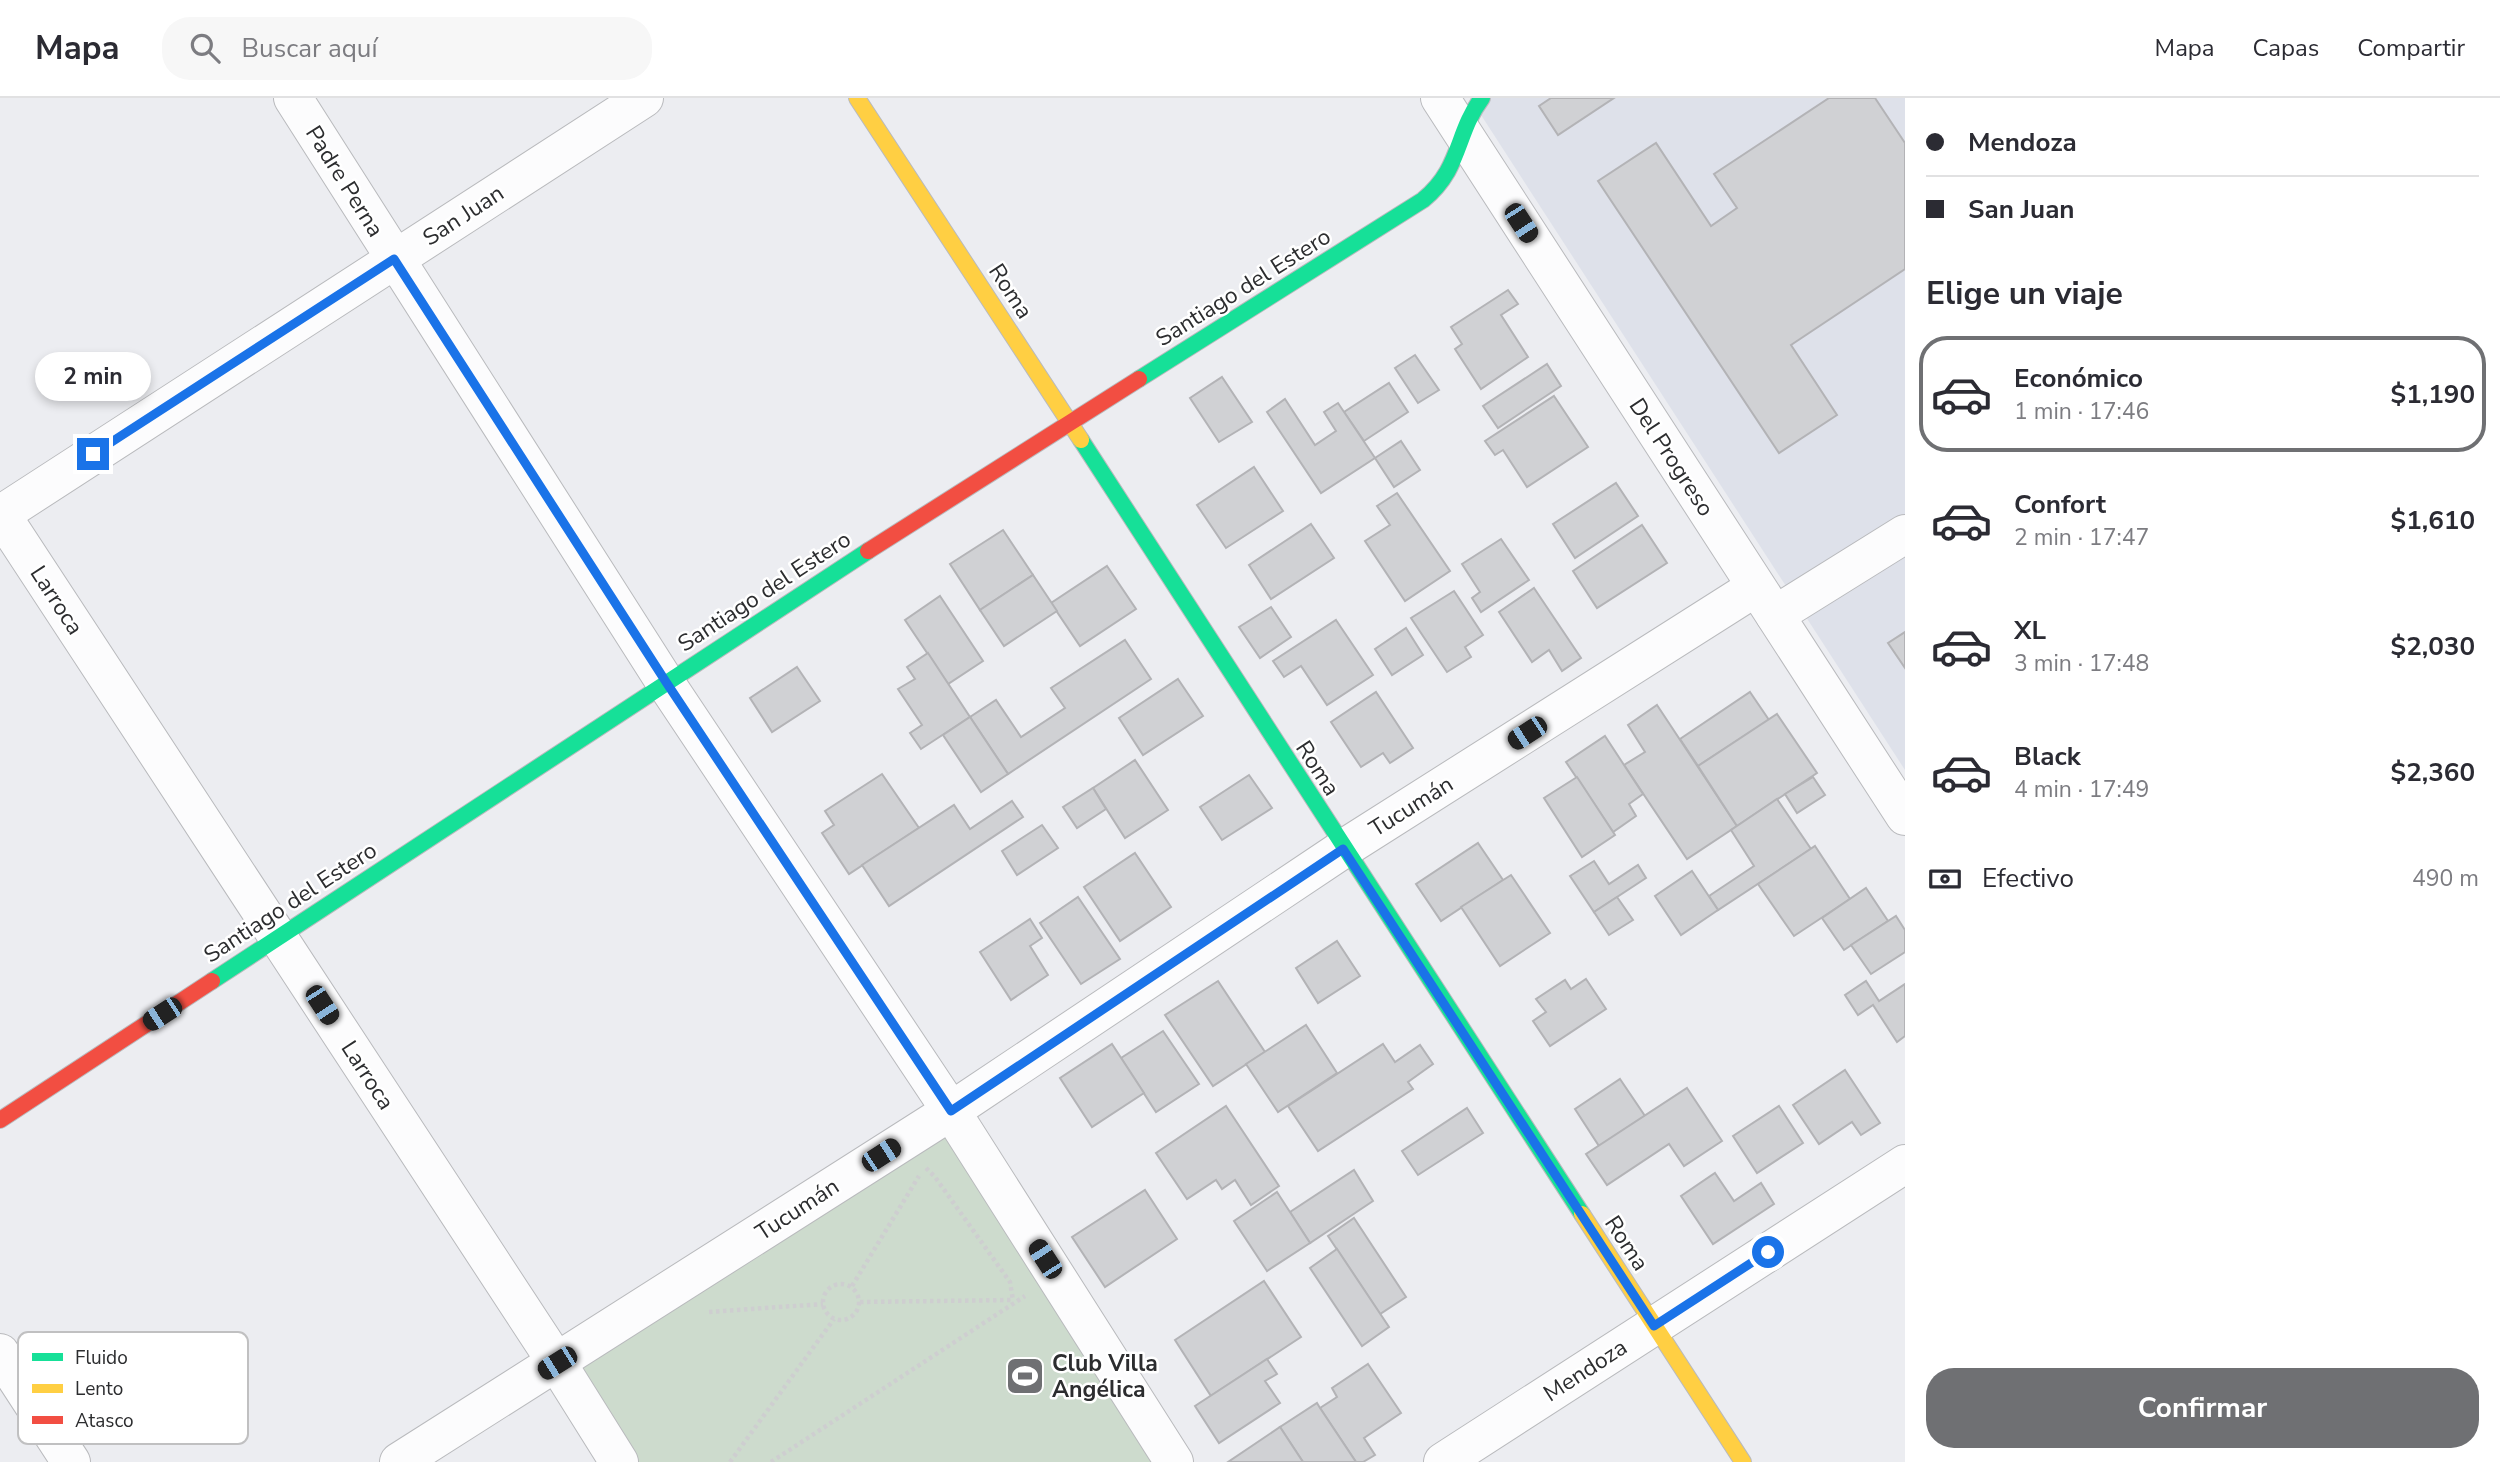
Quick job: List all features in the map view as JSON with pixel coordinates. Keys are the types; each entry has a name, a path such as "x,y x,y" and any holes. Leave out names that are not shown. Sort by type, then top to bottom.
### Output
{"street":[{"name":"Padre Perna","path":"293,98 666,682 958,1123 1174,1462"},
{"name":"San Juan","path":"0,514 644,98"},
{"name":"Roma","path":"857,98 1070,422 1343,849 1743,1462"},
{"name":"Del Progreso","path":"1440,98 1905,816"},
{"name":"Santiago del Estero","path":"0,1120 666,682 1070,422 1411,210 1440,187 1453,166 1472,110 1482,98"},
{"name":"Larroca","path":"0,514 557,1363 619,1462"},
{"name":"Tucumán","path":"399,1462 557,1363 958,1123 1343,849 1766,601 1905,534"},
{"name":"Mendoza","path":"1443,1462 1905,1164"},
{"path":"0,1353 18,1380"},
{"path":"60,1444 72,1462"}],"path":[{"path":"852,1286 925,1167 958,1123"},
{"path":"914,1172 925,1167"},
{"path":"925,1167 1010,1282 1015,1300"},
{"path":"771,1462 1015,1300 1058,1279"},
{"path":"834,1318 823,1304 825,1293 834,1285 852,1286"},
{"path":"852,1286 860,1302"},
{"path":"860,1302 1015,1300"},
{"path":"834,1318 851,1317 860,1302"},
{"path":"695,1312 823,1304"},
{"path":"730,1462 834,1318"}],"shaded area":[{"path":"1470,98 1905,98 1905,770"}],"green space":[{"path":"951,1111 1174,1462 619,1462 557,1363"}],"building":[{"path":"1551,98 1614,98 1558,135 1539,106"},
{"path":"1829,98 1875,98 1905,143 1905,269 1791,345 1837,415 1779,453 1598,181 1656,143 1711,226 1737,208 1714,174"},
{"path":"1508,290 1518,304 1501,315 1528,357 1481,389 1455,349 1462,344 1451,327"},
{"path":"1415,355 1439,390 1418,403 1395,368"},
{"path":"1547,364 1561,386 1498,428 1483,406"},
{"path":"1222,377 1252,422 1219,442 1190,398"},
{"path":"1389,383 1408,412 1364,441 1344,412"},
{"path":"1554,396 1588,447 1527,487 1503,450 1495,455 1485,441"},
{"path":"1285,399 1315,445 1336,431 1324,412 1338,403 1375,458 1321,493 1267,412"},
{"path":"1401,441 1420,470 1394,487 1375,458"},
{"path":"1254,467 1283,511 1226,548 1197,505"},
{"path":"1616,483 1638,516 1575,558 1553,524"},
{"path":"1397,493 1450,571 1405,601 1365,541 1390,525 1377,506"},
{"path":"1311,524 1334,558 1271,599 1249,565"},
{"path":"1642,525 1667,563 1597,608 1573,571"},
{"path":"1003,530 1033,575 980,610 950,564"},
{"path":"1501,539 1529,580 1481,612 1472,598 1480,592 1462,564"},
{"path":"1107,566 1136,609 1080,646 1051,603"},
{"path":"1033,575 1057,611 1004,646 980,610"},
{"path":"1534,588 1581,658 1562,671 1549,650 1532,662 1499,612"},
{"path":"1454,591 1483,635 1465,647 1471,657 1447,672 1411,618"},
{"path":"940,596 983,661 948,684 905,620"},
{"path":"1271,607 1291,637 1260,658 1239,627"},
{"path":"1336,620 1373,675 1327,705 1301,666 1284,677 1273,661"},
{"path":"1406,628 1423,655 1392,675 1375,649"},
{"path":"1905,632 1905,668 1888,643"},
{"path":"1125,640 1151,679 1008,774 970,717 996,700 1021,737 1065,708 1051,688"},
{"path":"928,653 970,717 921,749 910,733 922,725 898,689 915,679 907,667"},
{"path":"797,667 820,701 772,732 750,698"},
{"path":"1178,679 1203,716 1143,755 1119,718"},
{"path":"1376,692 1413,748 1390,763 1383,753 1361,767 1331,722"},
{"path":"1750,692 1769,720 1698,766 1680,739"},
{"path":"1657,705 1737,826 1687,859 1624,765 1645,752 1628,725"},
{"path":"1777,714 1817,773 1737,826 1698,766"},
{"path":"970,717 1008,774 981,792 943,735"},
{"path":"1605,736 1643,794 1629,804 1636,816 1613,832 1566,762"},
{"path":"1135,760 1168,810 1125,838 1093,788"},
{"path":"882,774 919,828 849,874 822,833 834,825 825,811"},
{"path":"1249,775 1272,808 1222,840 1200,807"},
{"path":"1577,777 1615,835 1582,857 1544,798"},
{"path":"1813,777 1825,795 1797,813 1785,794"},
{"path":"1093,788 1106,809 1077,828 1063,807"},
{"path":"1777,799 1811,849 1718,910 1709,896 1754,866 1731,830"},
{"path":"1012,801 1023,817 889,906 862,865 954,805 970,829"},
{"path":"1042,825 1058,848 1017,875 1002,851"},
{"path":"1478,843 1503,880 1441,921 1416,884"},
{"path":"1815,846 1850,899 1794,936 1758,884"},
{"path":"1135,853 1171,907 1120,941 1084,887"},
{"path":"1594,861 1609,884 1638,865 1646,878 1594,912 1570,876"},
{"path":"1692,871 1718,910 1681,935 1655,896"},
{"path":"1511,875 1550,933 1500,966 1461,907"},
{"path":"1866,888 1888,921 1844,950 1822,918"},
{"path":"1078,897 1120,959 1081,984 1040,923"},
{"path":"1617,897 1633,920 1609,935 1594,912"},
{"path":"1896,916 1905,930 1905,952 1871,974 1851,945"},
{"path":"1030,919 1042,938 1030,946 1048,975 1011,1000 980,952"},
{"path":"1337,941 1360,976 1318,1003 1296,968"},
{"path":"1586,979 1606,1009 1550,1046 1533,1021 1546,1012 1536,999 1565,980 1571,989"},
{"path":"1218,981 1265,1052 1213,1086 1165,1015"},
{"path":"1866,981 1879,1001 1905,984 1905,1036 1897,1042 1873,1005 1858,1015 1845,995"},
{"path":"1306,1025 1337,1073 1278,1112 1246,1064"},
{"path":"1163,1031 1199,1084 1156,1112 1121,1058"},
{"path":"1112,1044 1144,1093 1092,1127 1060,1078"},
{"path":"1383,1044 1395,1062 1420,1045 1433,1064 1408,1082 1413,1089 1318,1151 1288,1106"},
{"path":"1845,1070 1880,1123 1861,1135 1852,1122 1819,1144 1793,1105"},
{"path":"1620,1079 1645,1116 1599,1146 1575,1109"},
{"path":"1687,1088 1722,1141 1684,1166 1669,1144 1607,1185 1586,1154"},
{"path":"1226,1106 1279,1186 1251,1205 1235,1180 1222,1189 1216,1180 1187,1199 1156,1153"},
{"path":"1779,1106 1803,1143 1757,1173 1733,1136"},
{"path":"1467,1108 1483,1133 1418,1175 1402,1151"},
{"path":"1354,1170 1373,1201 1310,1243 1290,1212"},
{"path":"1715,1173 1734,1201 1761,1183 1774,1204 1713,1244 1681,1196"},
{"path":"1145,1190 1177,1239 1105,1287 1072,1237"},
{"path":"1277,1192 1310,1243 1267,1271 1234,1221"},
{"path":"1354,1218 1406,1297 1380,1314 1328,1236"},
{"path":"1337,1249 1389,1327 1362,1346 1310,1268"},
{"path":"1264,1281 1301,1337 1211,1396 1175,1340"},
{"path":"1267,1359 1277,1374 1265,1381 1280,1403 1219,1443 1195,1406"},
{"path":"1368,1364 1401,1413 1364,1438 1375,1455 1363,1462 1356,1462 1320,1408 1337,1397 1332,1388"},
{"path":"1317,1403 1356,1462 1303,1462 1280,1427"},
{"path":"1280,1427 1303,1462 1228,1462"}],"traffic: fast":[{"path":"1139,379 1423,200 1445,176 1473,111 1482,98"},
{"path":"1081,440 1582,1214"},
{"path":"212,981 868,551"}],"traffic: slow":[{"path":"857,98 1081,440"},
{"path":"1582,1214 1743,1462"}],"traffic: jam":[{"path":"868,551 1139,379"},
{"path":"0,1120 212,981"}],"place":[{"name":"Club Villa Angélica","path":"1025,1376"}],"route":[{"path":"93,454 394,259 666,682 951,1111 1343,849 1654,1326 1768,1252"}]}
